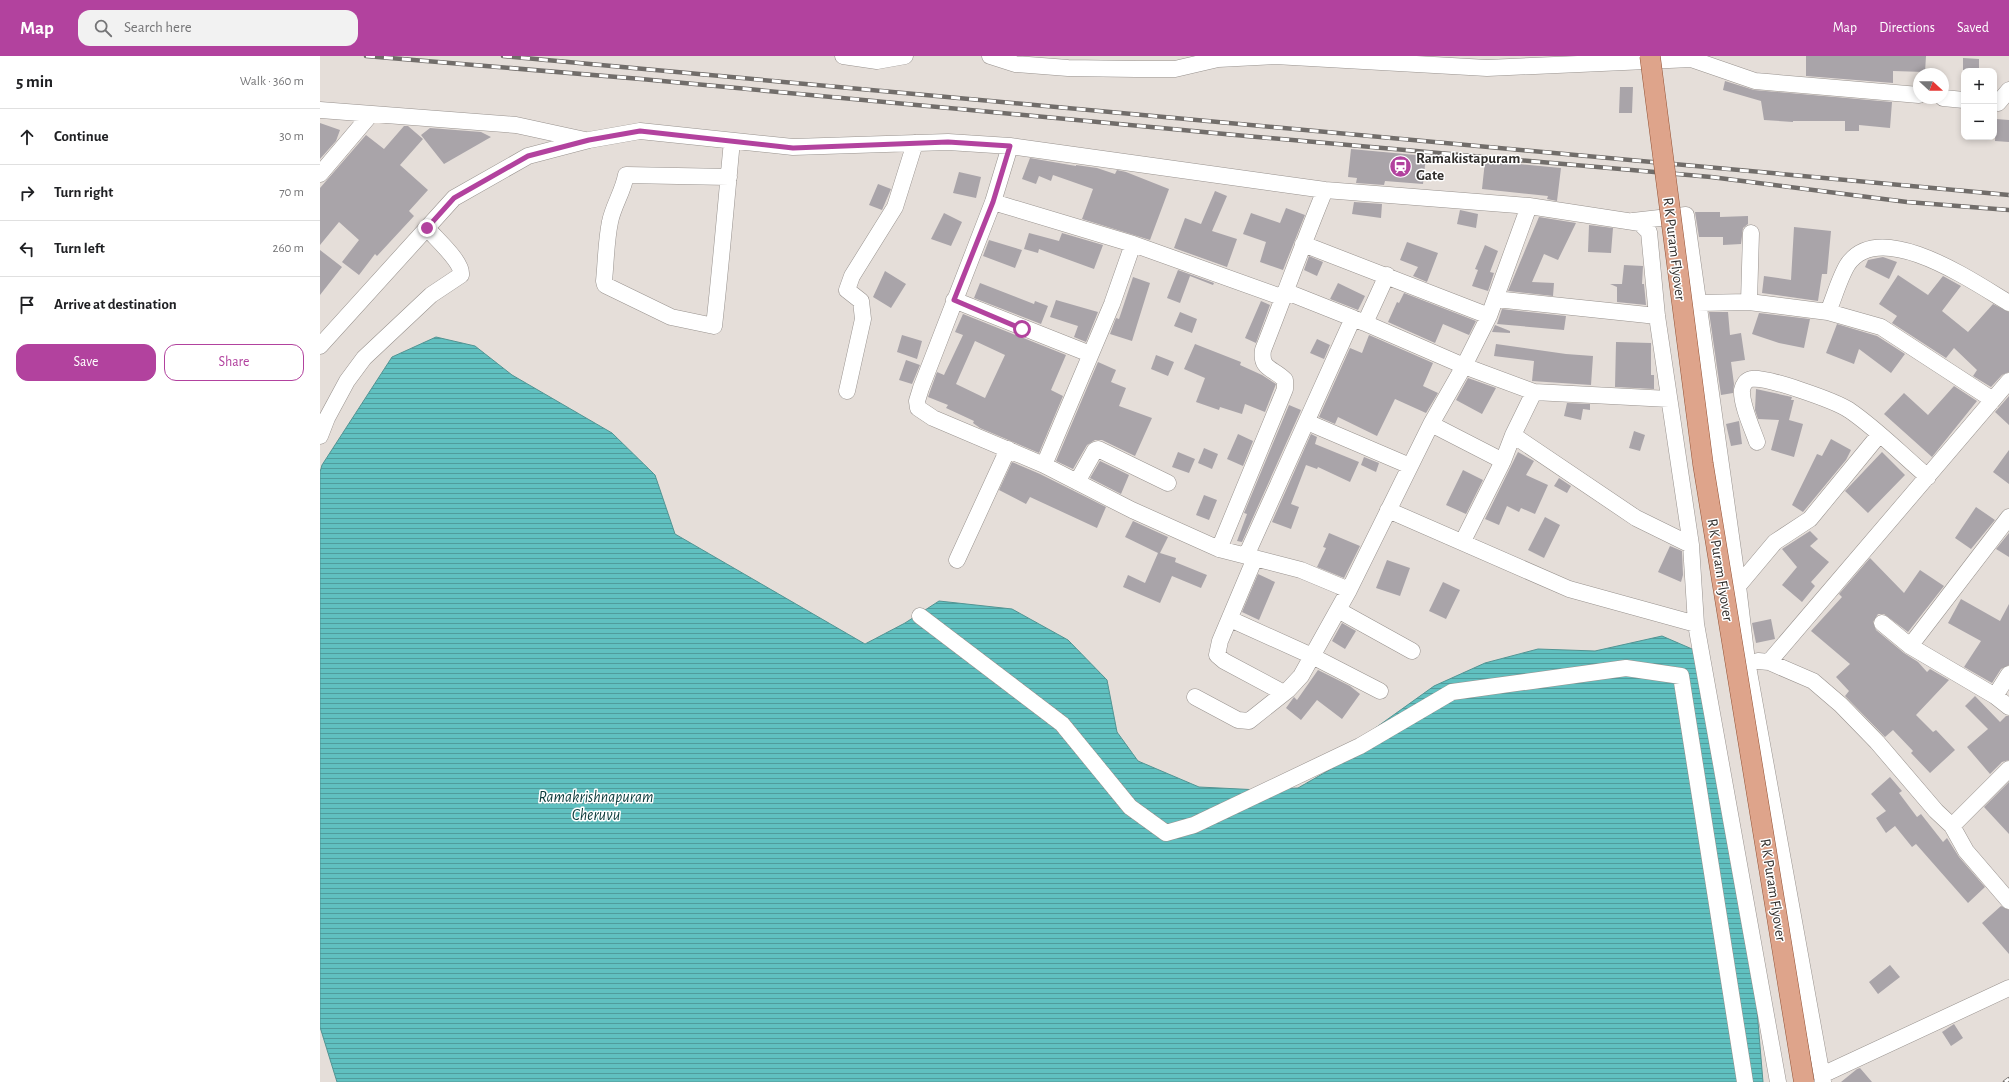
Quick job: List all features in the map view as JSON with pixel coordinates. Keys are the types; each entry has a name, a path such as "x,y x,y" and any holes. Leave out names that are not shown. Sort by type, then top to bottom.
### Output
{"main road":[{"name":"R K Puram Flyover","path":"1650,56 1703,464 1816,1080"}],"street":[{"path":"843,56 877,61 905,56"},
{"path":"990,56 1015,64 1068,68 1175,69 1218,59 1275,56 1487,68 1693,57 1755,81 1913,95"},
{"path":"2000,103 2009,90"},
{"path":"1949,99 1961,100"},
{"path":"320,110 516,125 589,140"},
{"path":"320,174 371,114"},
{"path":"320,346 454,198 528,156 589,140 640,131 793,148 948,142 1010,146 1325,190 1529,206 1640,223 1649,232 1657,316 1691,546 1696,624 1778,1082"},
{"path":"729,177 626,176 623,190 613,211 610,223 604,281 605,285 671,317 714,326 729,177 732,142"},
{"path":"847,391 863,319 860,301 847,290 852,276 895,207 915,143"},
{"path":"1010,146 993,202 921,388 917,401 918,408 933,418 1044,465 1132,510 1219,549 1301,570 1349,590"},
{"path":"1219,549 1285,388 1285,380 1265,366 1262,359 1263,350 1325,190"},
{"path":"993,202 1133,244 1359,320 1464,366 1534,392 1669,399"},
{"path":"1195,697 1238,720 1249,721 1284,693 1300,676 1349,590 1431,424 1464,366 1489,316 1529,206"},
{"path":"1633,221 1686,215 1697,303 1738,586 1747,661 1816,1080 2009,988"},
{"path":"320,436 327,418 347,380 364,358 431,295 461,275 462,271 458,262 427,228"},
{"path":"1749,302 1751,234"},
{"path":"1044,465 1112,304 1133,244"},
{"path":"1303,244 1387,275 1489,316"},
{"path":"1828,312 1848,264 1863,251 1881,247 1900,249 1952,269 2009,303"},
{"path":"1284,693 1219,658 1216,655 1217,649 1230,618 1250,557 1307,422 1359,320 1387,275"},
{"path":"1495,299 1657,316"},
{"path":"954,300 1090,354"},
{"path":"1697,303 1749,302 1828,312 1881,327 1993,400"},
{"path":"1757,442 1746,409 1742,390 1745,383 1749,379 1758,378 1837,404 1854,414 1928,477"},
{"path":"1769,662 2009,380"},
{"path":"1463,541 1503,461 1513,435 1534,392"},
{"path":"1307,422 1410,466"},
{"path":"1431,424 1503,461"},
{"path":"1513,435 1636,518 1691,546"},
{"path":"1738,586 1775,542 1810,519 1879,435"},
{"path":"957,560 1008,449"},
{"path":"1077,482 1095,450 1098,449 1103,450 1168,482"},
{"path":"1388,510 1463,541 1569,589 1696,624"},
{"path":"1910,646 2008,520"},
{"path":"1338,610 1412,651"},
{"path":"920,616 1062,724 1130,807 1166,833 1194,825 1360,746 1452,692 1626,668 1681,676 1705,674"},
{"path":"1230,618 1312,656 1380,691"},
{"path":"1882,623 1910,646 1995,696 2009,707"},
{"path":"1747,661 1769,662 1813,681 1824,689 1877,742 1936,811 1952,826 1966,851 2009,901"},
{"path":"1995,696 2009,674"},
{"path":"1681,676 1745,1082"},
{"path":"1952,826 2009,769"}],"water":[{"name":"Ramakrishnapuram Cheruvu","path":"436,337 475,346 512,375 612,433 655,475 675,534 865,644 905,623 939,601 1012,609 1068,640 1107,680 1117,732 1138,761 1199,787 1260,790 1298,788 1331,769 1367,734 1434,686 1485,663 1538,649 1595,651 1662,636 1699,652 1755,986 1763,1082 337,1082 320,1027 320,472 322,465 392,357"}],"building":[{"path":"1806,56 1926,56 1925,68 1913,68 1913,72 1893,71 1893,83 1806,76"},
{"path":"1963,58 1979,59 1979,68 1963,68"},
{"path":"1725,81 1754,90 1892,102 1890,128 1859,125 1859,131 1845,131 1845,121 1793,122 1764,120 1761,101 1723,90"},
{"path":"1620,87 1633,87 1632,113 1619,113"},
{"path":"1997,119 2009,120 2009,142 1995,141 1997,140"},
{"path":"320,123 340,130 336,141 320,159"},
{"path":"404,126 408,126 423,139 400,165 428,190 409,211 414,216 377,256 375,254 359,275 342,262 359,240 339,222 320,245 320,188 366,135 384,149"},
{"path":"430,128 481,132 491,137 444,164 421,135"},
{"path":"1351,149 1426,156 1423,184 1385,181 1384,185 1356,183 1357,178 1348,177"},
{"path":"1030,158 1097,168 1115,174 1117,170 1126,172 1169,189 1150,240 1082,219 1093,189 1053,175 1051,181 1039,176 1036,184 1022,179"},
{"path":"1485,161 1561,168 1557,201 1547,199 1548,196 1482,189"},
{"path":"959,172 981,177 976,198 953,193"},
{"path":"878,184 891,189 882,210 869,205"},
{"path":"1215,191 1227,196 1212,231 1237,239 1227,267 1174,248 1185,218 1201,224"},
{"path":"1354,202 1382,204 1381,218 1352,214"},
{"path":"1286,208 1305,215 1283,270 1260,262 1266,242 1243,234 1251,213 1280,223"},
{"path":"1460,210 1478,214 1476,228 1457,224"},
{"path":"1695,212 1720,212 1720,217 1748,216 1748,224 1743,228 1741,244 1723,245 1723,237 1699,237"},
{"path":"944,213 962,222 951,246 931,239"},
{"path":"1539,217 1576,223 1558,260 1544,254 1532,282 1554,283 1553,296 1508,291"},
{"path":"1589,225 1613,228 1611,253 1588,252"},
{"path":"1794,227 1831,231 1827,274 1822,274 1818,301 1762,293 1764,276 1791,280"},
{"path":"1029,233 1059,241 1062,233 1103,245 1094,269 1039,249 1038,253 1024,249"},
{"path":"989,240 1022,250 1015,268 983,256"},
{"path":"1407,242 1438,253 1427,282 1413,276 1418,267 1400,260"},
{"path":"1485,245 1498,251 1490,272 1494,273 1488,291 1472,286 1478,270 1475,269"},
{"path":"320,250 342,267 320,295"},
{"path":"1309,256 1323,262 1317,276 1304,270"},
{"path":"1883,257 1897,262 1889,279 1865,267 1868,260"},
{"path":"1624,265 1643,266 1642,284 1644,284 1646,305 1617,302 1617,287 1610,284 1622,284"},
{"path":"1178,270 1214,283 1213,285 1190,276 1180,303 1167,298"},
{"path":"885,271 906,284 891,308 873,297"},
{"path":"1898,275 1928,295 1943,276 1961,286 1942,311 1968,332 1993,304 2009,312 2009,372 2002,375 1991,387 1973,376 1977,370 1954,348 1946,358 1892,323 1897,316 1879,304"},
{"path":"1133,277 1150,283 1132,341 1110,334 1116,318 1119,319"},
{"path":"980,283 1034,304 1035,301 1048,306 1041,324 974,298"},
{"path":"1338,283 1365,296 1358,310 1330,299"},
{"path":"1404,293 1476,321 1469,335 1443,324 1435,343 1388,322 1397,302 1399,303"},
{"path":"1056,300 1098,312 1086,342 1074,337 1078,326 1050,317"},
{"path":"1261,301 1270,305 1256,343 1245,338"},
{"path":"1502,309 1566,316 1564,330 1497,324"},
{"path":"1180,312 1197,319 1192,333 1174,326"},
{"path":"1709,312 1728,312 1730,335 1741,333 1745,360 1731,362 1734,384 1733,393 1721,395"},
{"path":"1759,313 1810,319 1804,348 1779,343 1752,334"},
{"path":"963,314 1066,355 1051,390 1063,396 1039,453 980,428 973,423 974,421 946,408 948,405 928,397 937,372 944,375 963,335 955,332","holes":["975,341 1005,355 985,398 956,384"]},
{"path":"1837,324 1877,336 1905,354 1891,373 1859,349 1854,364 1826,353"},
{"path":"1495,325 1510,331 1510,333 1492,332"},
{"path":"902,335 922,341 917,359 897,352"},
{"path":"1369,335 1433,363 1423,386 1438,393 1426,413 1395,399 1377,436 1338,417 1335,424 1319,417 1350,348 1362,353"},
{"path":"1317,339 1330,345 1324,359 1310,353"},
{"path":"1616,342 1651,343 1651,375 1654,375 1654,389 1615,387"},
{"path":"1195,344 1241,362 1240,365 1262,375 1276,384 1265,412 1245,404 1242,414 1220,407 1219,410 1196,402 1205,378 1184,369"},
{"path":"1496,344 1566,354 1593,356 1591,385 1532,381 1534,361 1494,356"},
{"path":"1156,355 1174,362 1168,376 1151,369"},
{"path":"906,360 920,365 912,384 899,380"},
{"path":"1098,362 1116,370 1111,382 1126,388 1119,406 1152,418 1135,456 1102,440 1095,440 1087,445 1073,469 1056,461"},
{"path":"1468,378 1496,388 1482,414 1456,400"},
{"path":"1954,386 1977,401 1932,457 1884,414 1904,393 1928,415"},
{"path":"1756,389 1792,397 1791,400 1794,400 1789,420 1803,424 1794,457 1771,450 1779,420 1758,419 1755,410"},
{"path":"2009,396 2009,425 1995,412"},
{"path":"1567,403 1590,404 1590,410 1583,409 1581,420 1564,416"},
{"path":"1289,405 1301,410 1242,542 1237,541 1247,514 1244,513"},
{"path":"1739,421 1742,444 1731,446 1726,424"},
{"path":"1634,431 1645,435 1640,451 1629,448"},
{"path":"1238,434 1253,441 1243,466 1227,459"},
{"path":"1311,434 1317,437 1315,444 1359,462 1350,482 1318,467 1317,469 1306,465 1291,504 1299,507 1291,529 1272,522"},
{"path":"1831,439 1851,450 1846,460 1803,512 1792,505 1817,454 1822,456"},
{"path":"1204,448 1218,454 1212,469 1198,463"},
{"path":"2009,450 2009,484 1993,472"},
{"path":"1178,452 1195,459 1189,473 1172,467"},
{"path":"1518,452 1534,461 1526,475 1548,485 1535,514 1521,508 1519,512 1507,506 1499,525 1485,519"},
{"path":"1882,452 1905,475 1868,513 1845,491"},
{"path":"1364,457 1379,463 1376,472 1361,465"},
{"path":"1100,461 1129,475 1121,494 1090,478"},
{"path":"1012,462 1040,474 1106,507 1097,528 1030,497 1026,504 999,490"},
{"path":"1463,470 1483,480 1466,514 1446,505"},
{"path":"1559,478 1571,486 1567,493 1554,486"},
{"path":"1204,495 1217,500 1209,520 1196,515"},
{"path":"1976,507 1995,520 1971,549 1955,538"},
{"path":"1545,517 1560,525 1544,558 1528,550"},
{"path":"1133,521 1168,537 1160,553 1176,558 1175,562 1207,575 1201,588 1172,576 1160,603 1123,587 1128,575 1145,583 1158,553 1125,537"},
{"path":"1810,531 1818,539 1810,546 1829,562 1811,582 1815,586 1802,602 1782,585 1797,567 1782,549"},
{"path":"1329,533 1360,546 1344,578 1317,567 1326,548 1323,547"},
{"path":"2009,533 2009,557 1996,549"},
{"path":"1670,546 1682,551 1683,575 1681,582 1658,572"},
{"path":"1870,558 1904,593 1920,570 1944,586 1908,632 1884,614 1878,614 1873,622 1876,630 1904,653 1918,662 1927,672 1930,669 1949,680 1916,715 1933,732 1936,730 1955,750 1930,773 1911,753 1913,751 1893,730 1885,737 1845,696 1849,691 1836,677 1850,664 1811,631 1842,597 1839,594"},
{"path":"1387,560 1410,568 1400,596 1376,588"},
{"path":"1258,574 1275,582 1259,620 1242,612"},
{"path":"1443,582 1460,590 1446,619 1429,611"},
{"path":"1961,599 2000,621 2009,604 2009,665 2001,669 1992,683 1964,667 1981,641 1948,623"},
{"path":"1771,619 1775,639 1756,643 1752,623"},
{"path":"1342,623 1356,631 1345,649 1332,641"},
{"path":"1318,670 1350,686 1360,694 1342,719 1317,700 1301,720 1286,708 1294,697 1297,700"},
{"path":"1975,696 2000,722 2006,716 2009,716 2009,760 2002,762 1990,774 1967,747 1988,729 1965,706"},
{"path":"1890,777 1902,791 1899,793 1917,817 1921,814 1943,842 1947,838 1959,857 1985,887 1968,903 1916,844 1912,847 1895,826 1886,833 1876,818 1886,811 1871,794"},
{"path":"2009,782 2009,834 1984,807"},
{"path":"2001,906 2009,910 2009,954 1982,923"},
{"path":"1890,965 1900,977 1878,994 1869,982"},
{"path":"1954,1024 1963,1038 1951,1046 1942,1032"},
{"path":"1860,1068 1872,1082 1841,1082 1857,1069"}],"railway":[{"path":"366,56 641,79 1246,136 1711,177 1907,202 2009,210"},
{"path":"503,56 2009,195"},
{"path":"2005,1082 2009,1079"}],"place":[{"name":"Ramakistapuram Gate","path":"1400,167"}],"route":[{"path":"427,228 454,198 528,156 589,140 640,131 793,148 948,142 1010,146 993,202 954,300 1022,329"}]}
